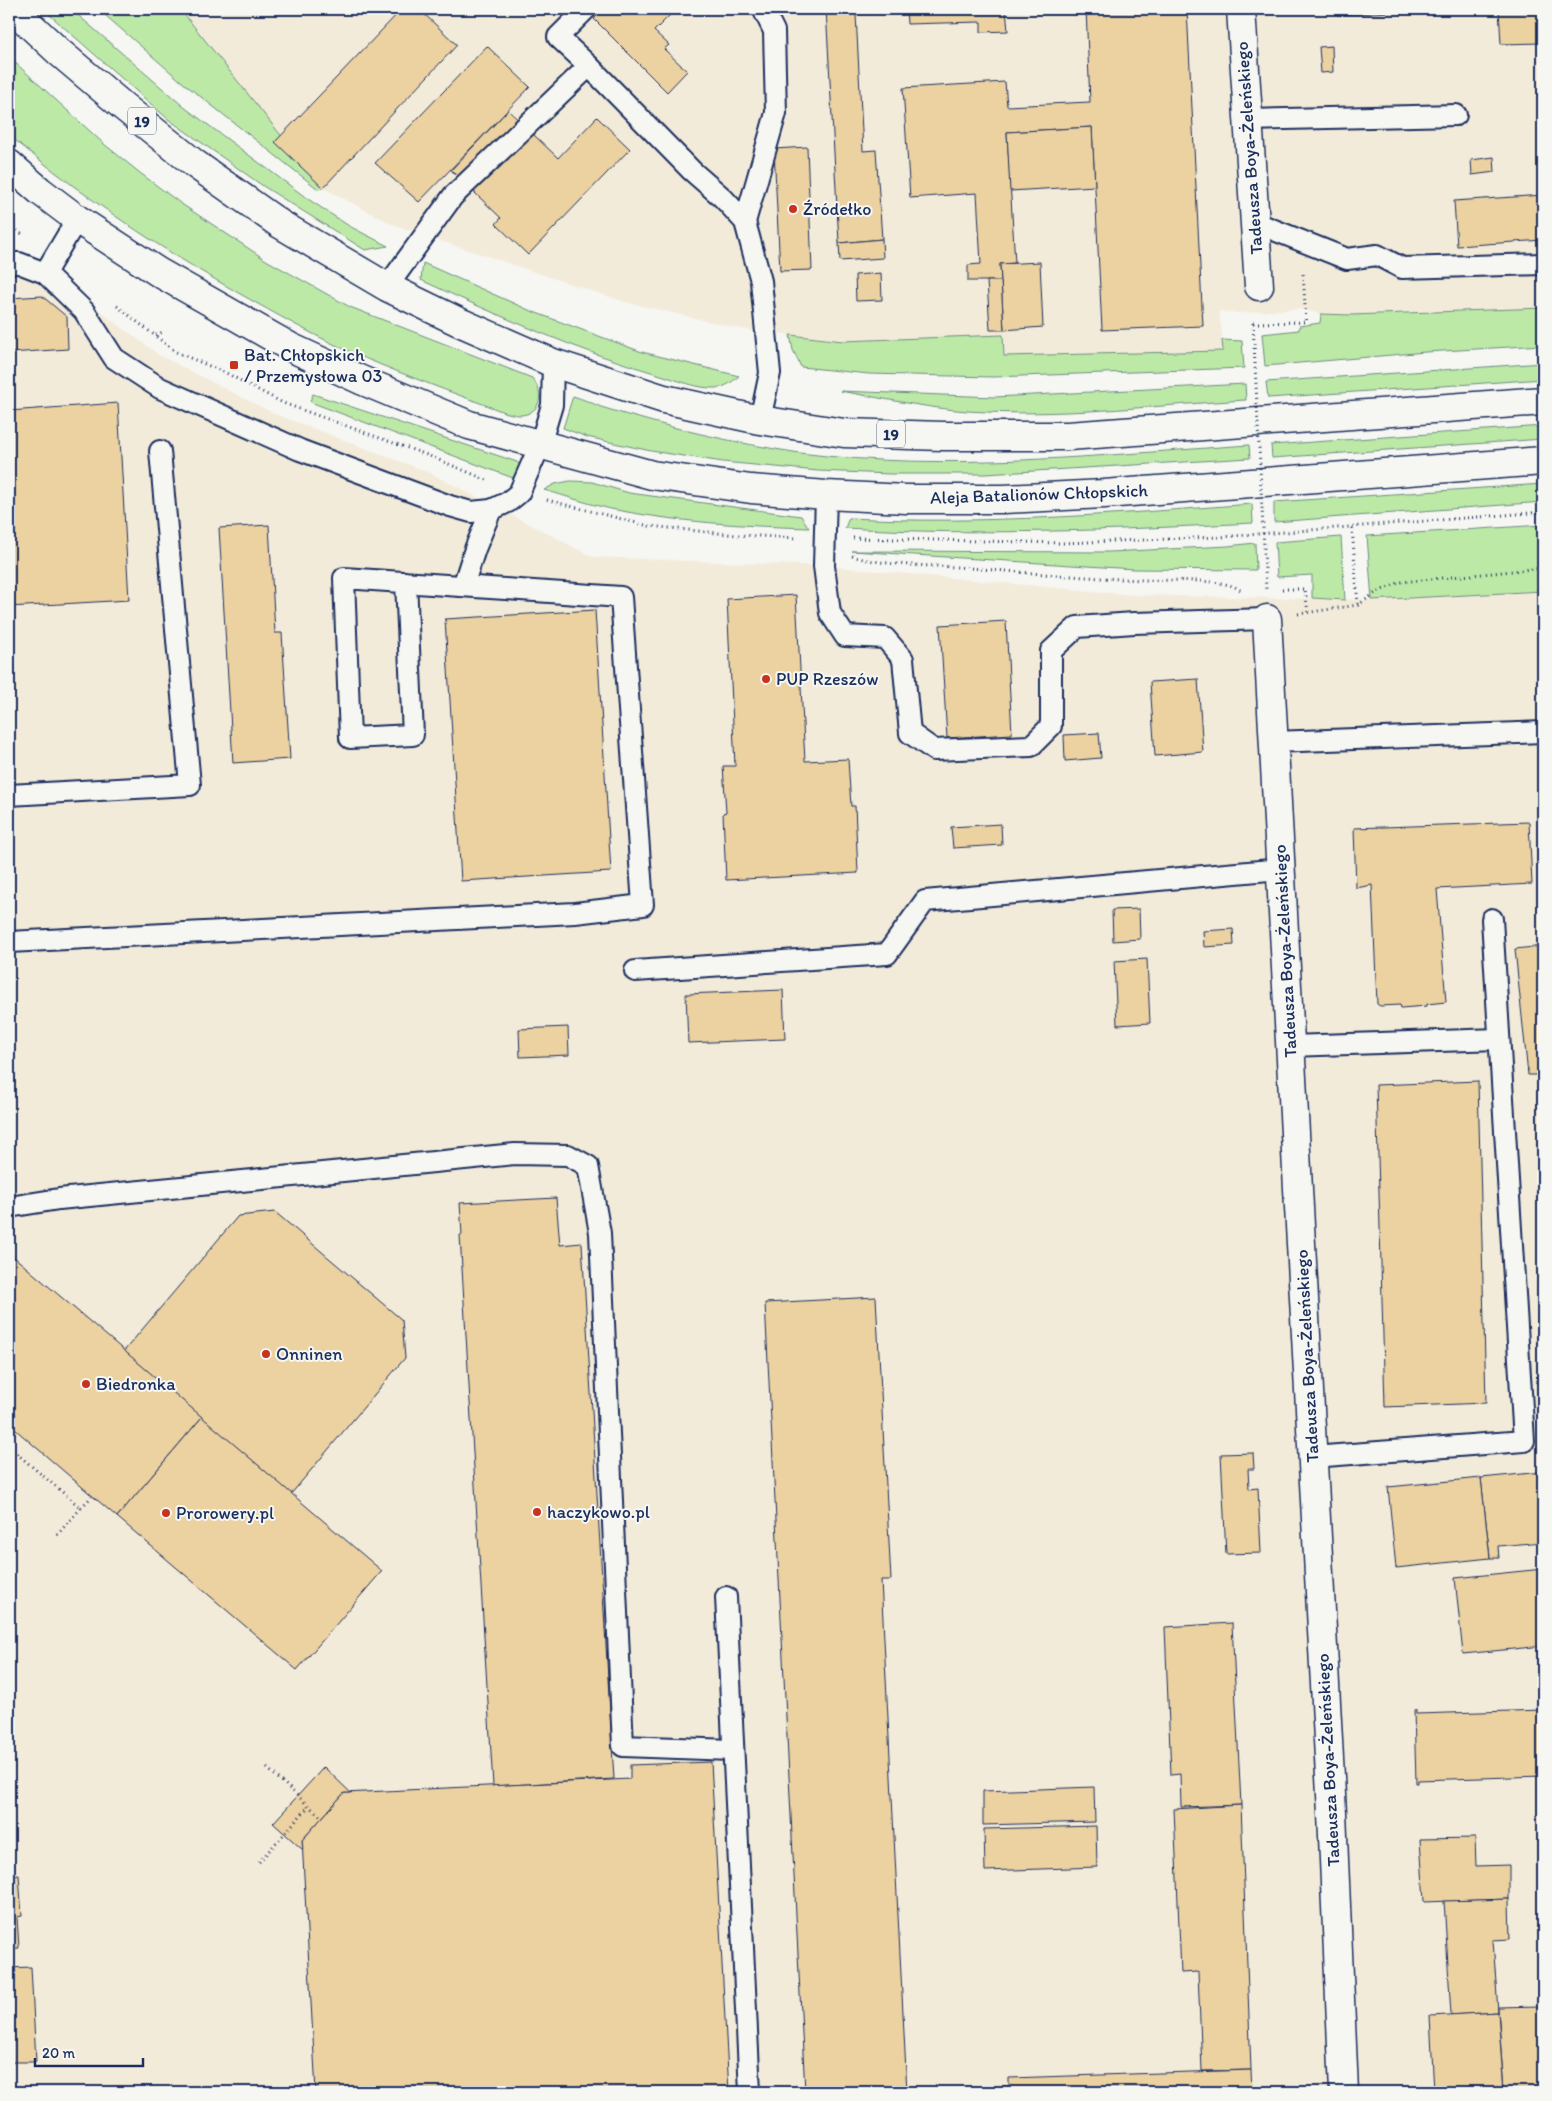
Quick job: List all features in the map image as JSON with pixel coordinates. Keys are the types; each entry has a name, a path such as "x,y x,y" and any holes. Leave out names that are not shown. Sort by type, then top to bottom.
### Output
{"main road":[{"name":"19","path":"13,9 74,64 195,164 280,224 387,287 457,321 553,362 664,399 711,411 844,433 943,436 1068,436 1543,402"},
{"name":"Tadeusza Boya-Żeleńskiego","path":"1241,9 1258,286"},
{"name":"Aleja Batalionów Chłopskich","path":"9,164 40,191 77,218 158,272 290,347 361,380 469,425 652,475 751,489 826,495 906,499 1021,498 1114,493 1543,461"},
{"name":"Tadeusza Boya-Żeleńskiego","path":"1267,619 1332,1823 1344,2092"}],"lane":[{"path":"586,9 558,37 692,170 723,198 745,222 761,281 770,373 760,420"},
{"path":"745,222 776,112 774,31 763,9"},
{"path":"387,287 453,196 589,66"},
{"path":"1248,120 1456,115"},
{"path":"46,273 77,218"},
{"path":"1254,222 1347,259 1376,255 1402,268 1543,264"},
{"path":"9,263 19,263 46,273 84,311 114,358 160,388 300,450 450,506 471,512 491,510 508,502 519,493 540,445 552,405 553,362"},
{"path":"9,795 190,785 160,451"},
{"path":"826,495 824,566 830,613 845,636 886,638 903,659 910,733 934,750 1030,746 1050,726 1051,650 1077,627 1134,623 1267,619"},
{"path":"463,586 475,549 491,510"},
{"path":"9,942 575,913 643,905 621,597 406,582 344,578 350,738 413,735 406,582"},
{"path":"1274,742 1543,732"},
{"path":"635,971 887,954 925,902 1281,869"},
{"path":"1312,1457 1524,1441 1492,919"},
{"path":"1290,1046 1499,1039"},
{"path":"9,1207 60,1199 515,1154 568,1155 588,1166 600,1233 623,1746 732,1750"},
{"path":"726,1597 750,2092"}],"path":[{"path":"1300,241 1306,322 1253,323 1266,590 1305,589 1308,613"},
{"path":"156,335 164,331"},
{"path":"1352,528 1358,605"},
{"path":"849,555 899,563 1147,580 1221,583 1235,586 1254,602 1267,619 1358,605 1377,592 1400,582 1543,568"},
{"path":"9,1447 81,1508"},
{"path":"57,1535 92,1496"},
{"path":"266,1768 322,1818"},
{"path":"260,1862 309,1806"}],"shaded area":[{"path":"180,9 1543,9 1543,308 1351,315 1321,314 1299,309 1240,313 1219,311 1224,351 1004,356 1002,335 843,341 741,329 625,302 444,242 392,224 323,188 276,140 281,136"},
{"path":"9,243 159,355 275,414 428,472 593,557 824,566 1133,595 1382,600 1543,591 1543,2092 9,2092"}],"green space":[{"path":"43,9 71,9 184,107 308,199 349,226 388,246 365,250 263,186 168,119"},
{"path":"98,9 180,9 323,188 318,189 182,82"},
{"path":"9,57 104,144 140,173 180,203 266,260 350,307 532,378 540,397 537,406 534,410 523,415 504,412 333,344 211,277 122,221 65,180 9,135"},
{"path":"423,263 531,311 642,352 739,376 723,387 695,386 599,355 509,320 421,280"},
{"path":"1543,308 1543,345 1426,352 1265,366 1262,334 1299,330 1299,326 1320,323 1321,314 1351,315"},
{"path":"790,335 843,341 1003,335 1004,356 1223,351 1222,340 1242,341 1244,368 993,377 869,374 801,367 793,350"},
{"path":"1543,363 1543,379 1268,398 1266,382"},
{"path":"1245,384 1246,400 1052,413 969,411 913,404 840,391 995,397"},
{"path":"313,394 517,462 520,465 513,478 313,403 310,401"},
{"path":"573,396 601,407 675,428 775,449 855,459 911,461 1024,460 1249,445 1250,458 985,474 890,474 818,471 723,462 651,451 587,437 563,428"},
{"path":"1543,426 1543,439 1272,458 1271,445"},
{"path":"570,481 592,482 629,493 801,516 809,528 734,525 660,517 602,507 544,490 555,484"},
{"path":"1543,484 1543,502 1274,522 1274,502"},
{"path":"1252,504 1253,523 1100,530 998,532 845,528 849,518 900,520 1001,519 1101,515"},
{"path":"1543,525 1543,591 1372,600 1367,536"},
{"path":"1341,537 1345,600 1312,598 1312,575 1277,577 1275,542"},
{"path":"1255,543 1256,570 1134,569 852,551 1109,552"}],"building":[{"path":"402,9 419,9 457,45 323,188 275,142"},
{"path":"604,9 676,9 654,31 669,45 664,49 687,71 667,92 594,19"},
{"path":"826,9 868,9 868,14 856,14 863,151 876,150 882,239 839,243"},
{"path":"906,9 1006,9 1008,31 981,32 981,22 907,24"},
{"path":"1086,9 1187,9 1203,326 1102,330 1092,127 1007,132 1015,263 1000,264 1001,281 968,281 968,265 981,264 977,193 910,198 903,88 1005,82 1007,106 1090,102"},
{"path":"1337,9 1446,9 1337,15"},
{"path":"1499,9 1543,9 1543,43 1501,44"},
{"path":"487,46 530,87 419,202 375,163"},
{"path":"1332,46 1333,72 1321,73 1319,47"},
{"path":"508,110 558,158 597,117 630,149 528,255 496,224 501,218 451,170"},
{"path":"1092,127 1095,186 1010,191 1007,132"},
{"name":"Źródełko","path":"807,147 812,270 780,271 774,149"},
{"path":"1494,157 1495,172 1472,175 1471,160"},
{"path":"1543,195 1543,240 1457,246 1454,201"},
{"path":"882,239 883,258 840,261 839,243"},
{"path":"1040,262 1043,327 1004,330 1000,264"},
{"path":"881,273 882,300 856,301 855,275"},
{"path":"987,281 1001,281 1004,330 990,330"},
{"path":"42,296 67,317 68,349 10,353 9,362 9,298"},
{"path":"118,403 129,600 9,607 9,411"},
{"path":"269,525 275,633 282,633 290,759 233,763 219,528"},
{"name":"PUP Rzeszów","path":"796,595 805,761 848,759 851,806 855,806 858,873 726,880 723,813 726,812 723,766 735,766 727,599"},
{"path":"595,610 611,872 461,881 445,619"},
{"path":"1006,621 1012,734 947,738 940,625"},
{"path":"1198,679 1203,752 1155,756 1150,682"},
{"path":"1099,733 1101,758 1065,761 1064,735"},
{"path":"1529,822 1532,884 1437,889 1446,1002 1401,1008 1400,1005 1380,1006 1377,1004 1372,885 1356,888 1354,828"},
{"path":"1001,824 1002,845 953,848 951,827"},
{"path":"1139,909 1140,939 1113,941 1112,910"},
{"path":"1233,929 1234,945 1204,947 1203,931"},
{"path":"1543,946 1543,1075 1528,1075 1515,949"},
{"path":"1147,959 1150,1023 1117,1025 1114,961"},
{"path":"783,990 785,1039 688,1043 686,994"},
{"path":"568,1027 569,1055 520,1057 519,1029"},
{"path":"1478,1081 1486,1403 1385,1407 1376,1085"},
{"name":"haczykowo.pl","path":"556,1198 560,1245 582,1243 614,1779 493,1786 460,1235 462,1235 460,1203"},
{"name":"Onninen","path":"275,1212 402,1320 405,1358 291,1494 124,1351 238,1216"},
{"name":"Biedronka","path":"13,1256 202,1417 117,1517 9,1424 9,1260"},
{"path":"876,1297 891,1580 881,1580 907,2092 805,2092 765,1303"},
{"path":"202,1417 382,1571 297,1670 117,1517"},
{"path":"1253,1453 1254,1469 1248,1469 1249,1489 1258,1488 1261,1553 1226,1554 1221,1454"},
{"path":"1543,1472 1543,1542 1498,1546 1499,1558 1490,1558 1481,1478"},
{"path":"1481,1478 1490,1558 1396,1568 1388,1487"},
{"path":"1543,1569 1543,1646 1463,1654 1455,1578"},
{"path":"1232,1623 1241,1805 1181,1807 1180,1774 1171,1775 1165,1627"},
{"path":"1414,1710 1416,1710 1416,1714 1543,1710 1543,1776 1418,1780 1418,1783 1416,1783"},
{"path":"711,1762 729,2092 316,2092 302,1840 344,1793 630,1779 630,1765"},
{"path":"324,1767 351,1793 344,1793 302,1840 303,1850 273,1823"},
{"path":"1094,1787 1095,1822 983,1825 983,1791"},
{"path":"1241,1805 1251,2070 1202,2071 1198,1972 1181,1973 1174,1809"},
{"path":"1096,1826 1097,1867 985,1871 984,1829"},
{"path":"1475,1838 1476,1866 1509,1865 1509,1899 1424,1902 1420,1839"},
{"path":"19,1875 22,1916 17,1917 19,1948 9,1949 9,1876"},
{"path":"1509,1899 1510,1939 1493,1940 1498,2012 1451,2015 1444,1901"},
{"path":"31,1967 36,2062 10,2062 9,1968"},
{"path":"1540,2006 1543,2092 1504,2092 1498,2007"},
{"path":"1498,2012 1504,2092 1434,2092 1430,2016"},
{"path":"9,2043 10,2062 12,2092 9,2092"},
{"path":"1251,2070 1252,2092 952,2092 952,2089 1009,2086 1009,2078"}],"place":[{"name":"Źródełko","path":"793,209"},
{"name":"Bat. Chłopskich / Przemysłowa 03","path":"234,365"},
{"name":"PUP Rzeszów","path":"766,679"},
{"name":"Onninen","path":"266,1354"},
{"name":"Biedronka","path":"86,1384"},
{"name":"haczykowo.pl","path":"537,1512"},
{"name":"Prorowery.pl","path":"166,1513"}]}
